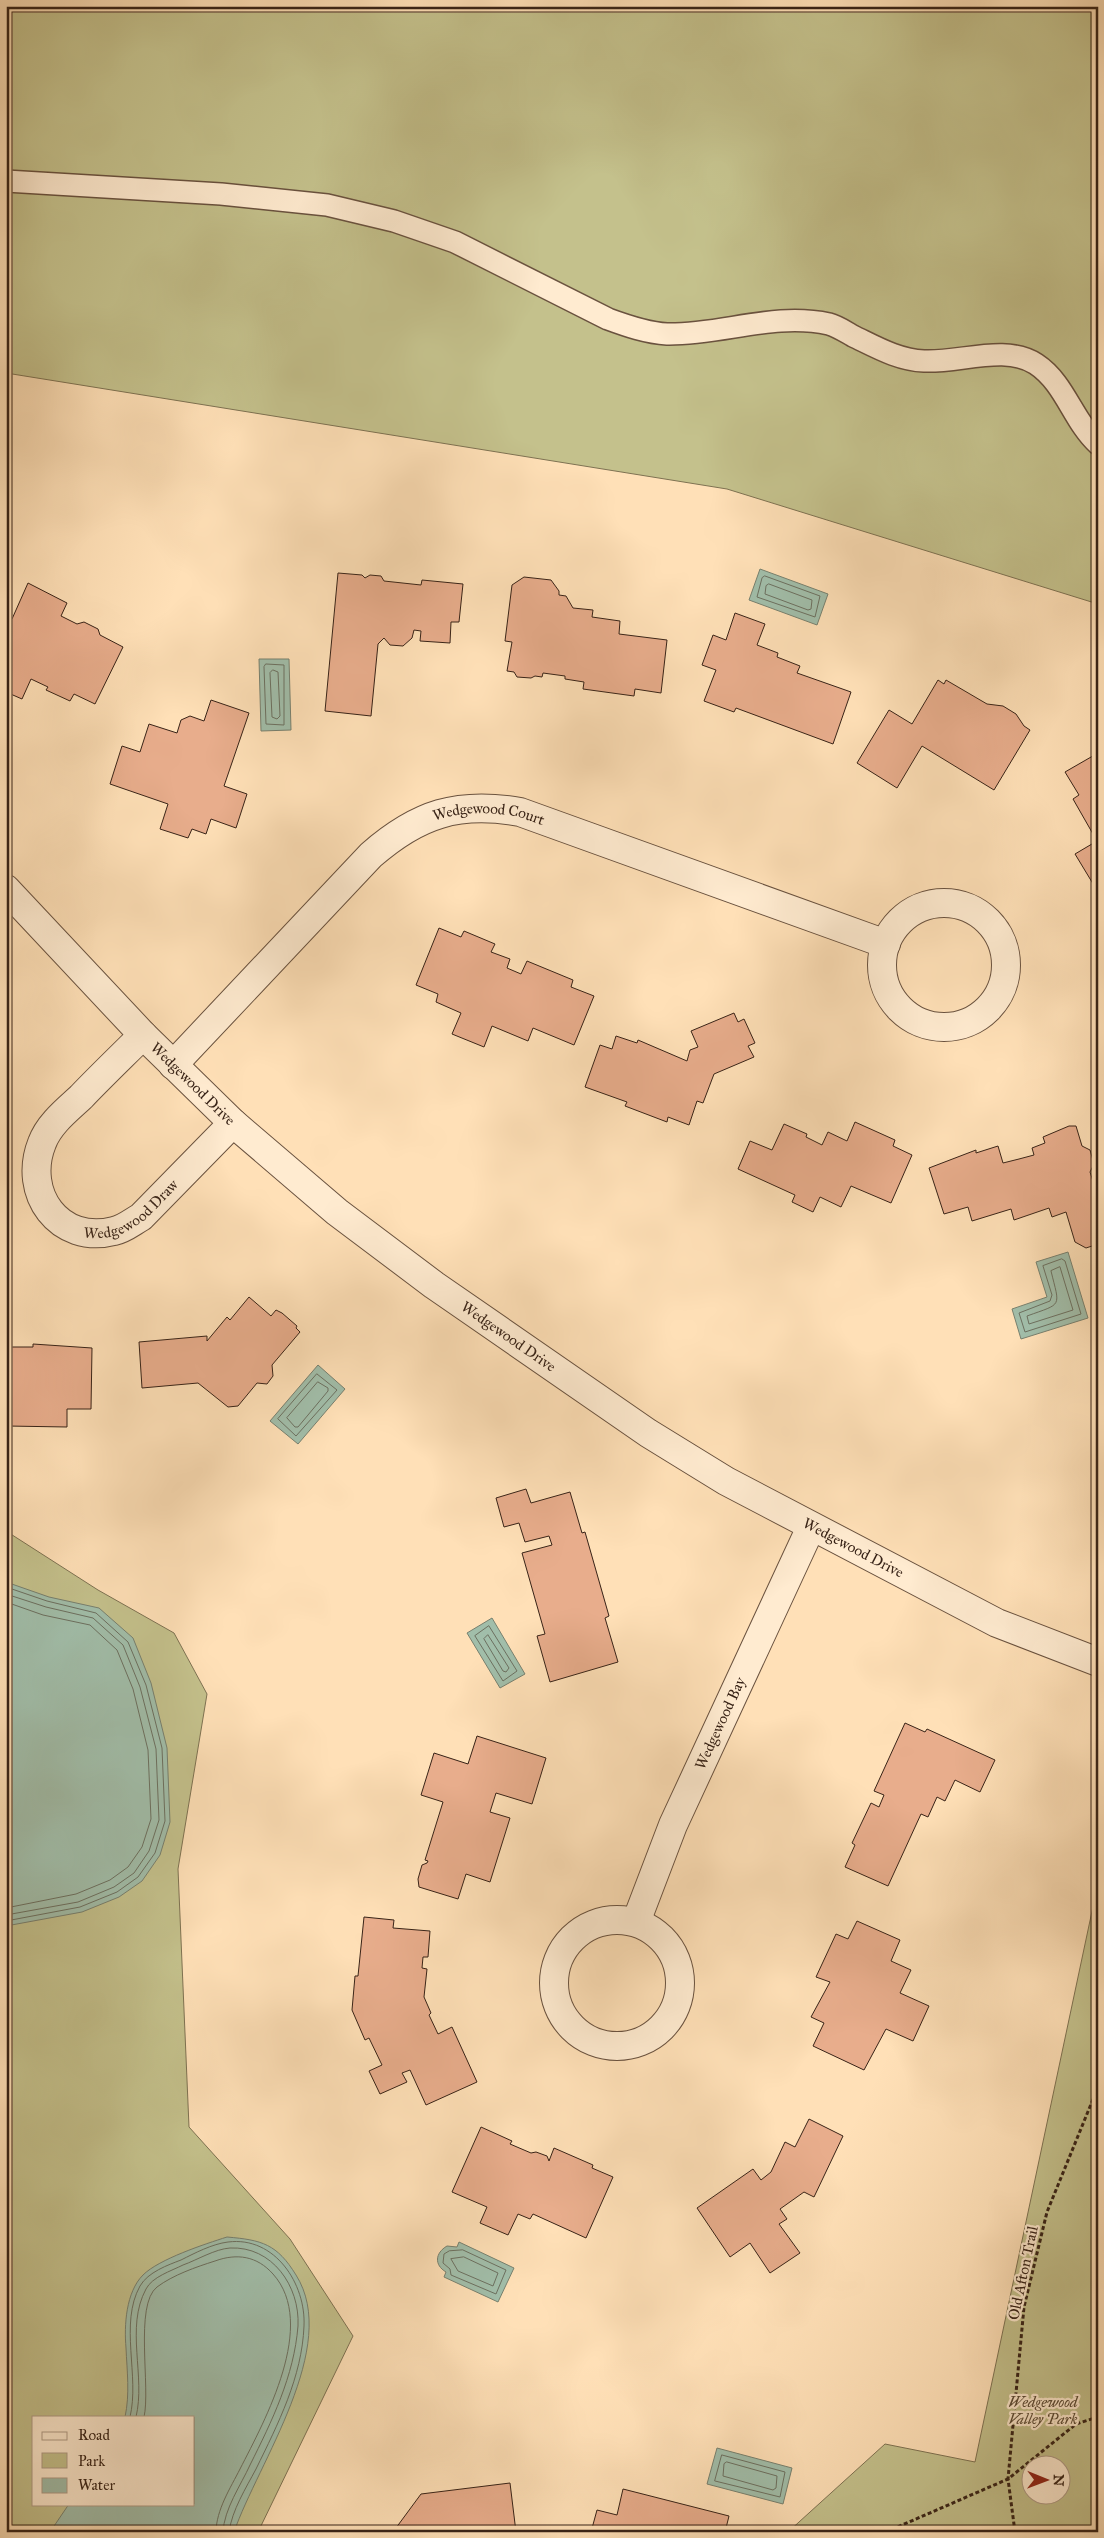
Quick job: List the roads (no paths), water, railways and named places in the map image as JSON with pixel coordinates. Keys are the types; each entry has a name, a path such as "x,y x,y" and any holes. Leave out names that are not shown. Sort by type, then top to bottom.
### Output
{"street":[{"name":"Wedgewood Court","path":"173,1065 371,856 406,827 441,813 478,808 520,812 886,944"},
{"name":"Wedgewood Drive","path":"6,889 142,1035 233,1122 337,1212 434,1284 648,1434 726,1481 997,1623 1098,1662"},
{"path":"940,902 962,905 981,914 996,930 1005,950 1006,972 1000,993 989,1009 973,1021 955,1027 935,1027 916,1022 901,1010 889,994 882,976 882,956 886,944 901,920 919,908 940,902"},
{"name":"Wedgewood Draw","path":"142,1035 56,1122 42,1142 35,1170 36,1184 41,1198 56,1219 78,1230 92,1232 104,1233 126,1227 141,1217 233,1122"},
{"name":"Wedgewood Bay","path":"636,1922 674,1825 811,1527"},
{"path":"614,1920 636,1922 654,1932 668,1946 677,1963 680,1983 677,2003 668,2021 654,2035 636,2044 616,2047 597,2044 578,2033 563,2016 555,1996 554,1974 561,1953 574,1936 593,1924 614,1920"}],"lane":[{"path":"6,181 28,184 221,194 327,205 394,221 455,242 608,319 634,328 667,334 765,321 798,320 831,324 897,356 923,361 1014,355 1035,363 1052,378 1076,416 1098,444"}],"water":[{"path":"760,569 828,594 817,625 749,600"},
{"path":"259,659 289,659 291,730 261,731"},
{"path":"1068,1252 1088,1318 1021,1339 1012,1309 1047,1297 1036,1262"},
{"path":"318,1365 345,1389 298,1444 270,1421"},
{"path":"6,1582 49,1597 99,1608 133,1638 151,1683 167,1748 170,1822 160,1855 142,1881 119,1897 82,1912 6,1926"},
{"path":"492,1618 525,1674 500,1688 467,1633"},
{"path":"227,2237 259,2242 275,2250 282,2256 296,2275 307,2304 309,2335 302,2369 291,2404 234,2532 50,2532 68,2506 195,2506 195,2416 125,2416 128,2391 125,2339 127,2309 137,2282 150,2269 160,2263"},
{"path":"459,2242 514,2268 498,2302 444,2277 446,2272 439,2266 438,2255 447,2246 457,2247"},
{"path":"717,2448 792,2468 783,2504 707,2484"}],"park label":[{"name":"Wedgewood Valley Park","path":"1043,2410"}]}
